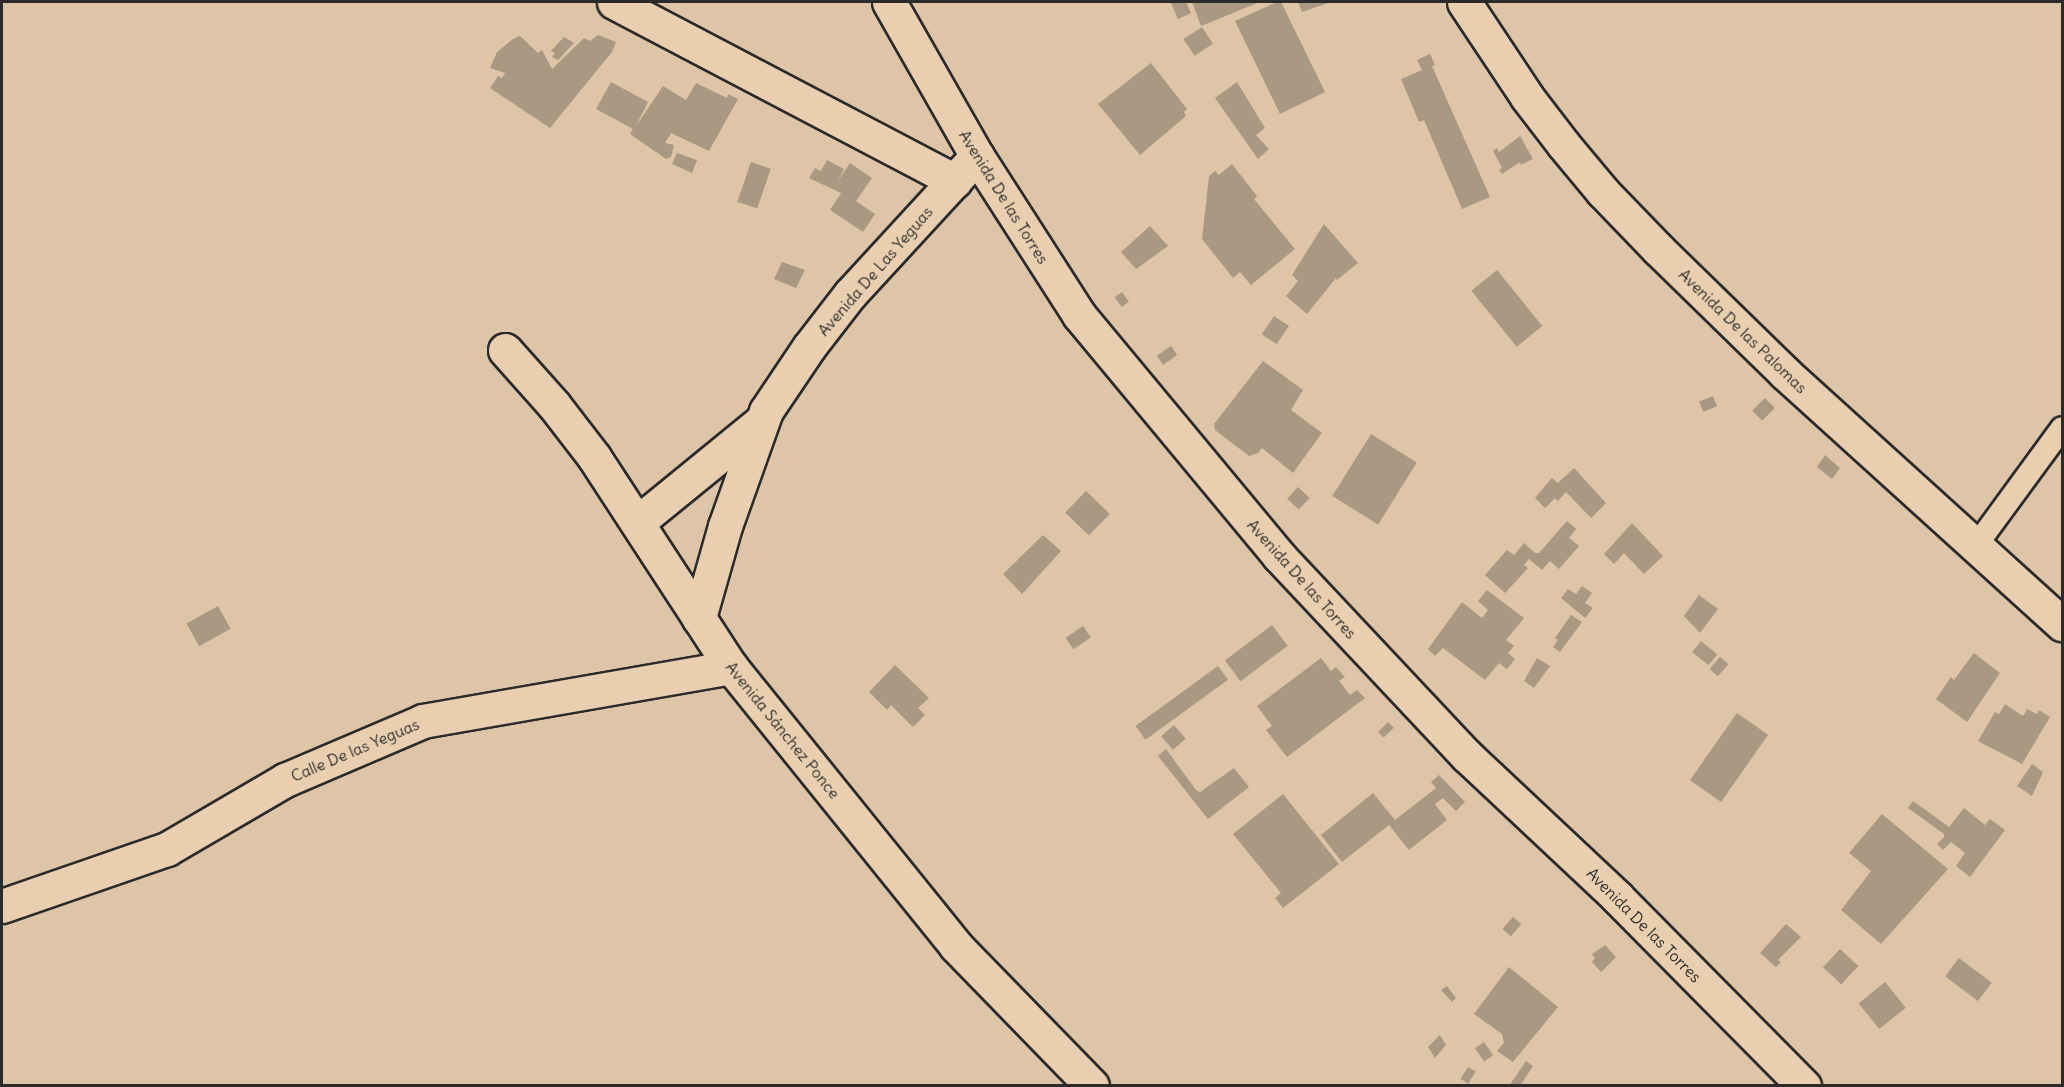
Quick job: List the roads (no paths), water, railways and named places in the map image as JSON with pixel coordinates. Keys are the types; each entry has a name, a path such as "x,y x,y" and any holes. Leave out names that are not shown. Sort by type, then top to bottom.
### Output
{"street":[{"path":"614,2 955,181"},
{"name":"Avenida De las Torres","path":"889,2 977,156 1079,315 1280,556 1467,756 1617,897 1804,1086"},
{"name":"Avenida De las Palomas","path":"1464,2 1527,98 1603,192 1732,322 1975,547 2062,624"},
{"name":"Avenida De Las Yeguas","path":"699,618 725,526 762,421 809,347 850,294 977,156"},
{"name":"Avenida Sánchez Ponce","path":"505,350 554,405 594,457 731,667 956,946 1083,1083"},
{"name":"Avenida De Las Yeguas","path":"638,522 762,421"},
{"name":"Calle De las Yeguas","path":"2,906 167,849 285,780 423,721 731,667"}],"lane":[{"path":"1975,547 2062,428"}]}
